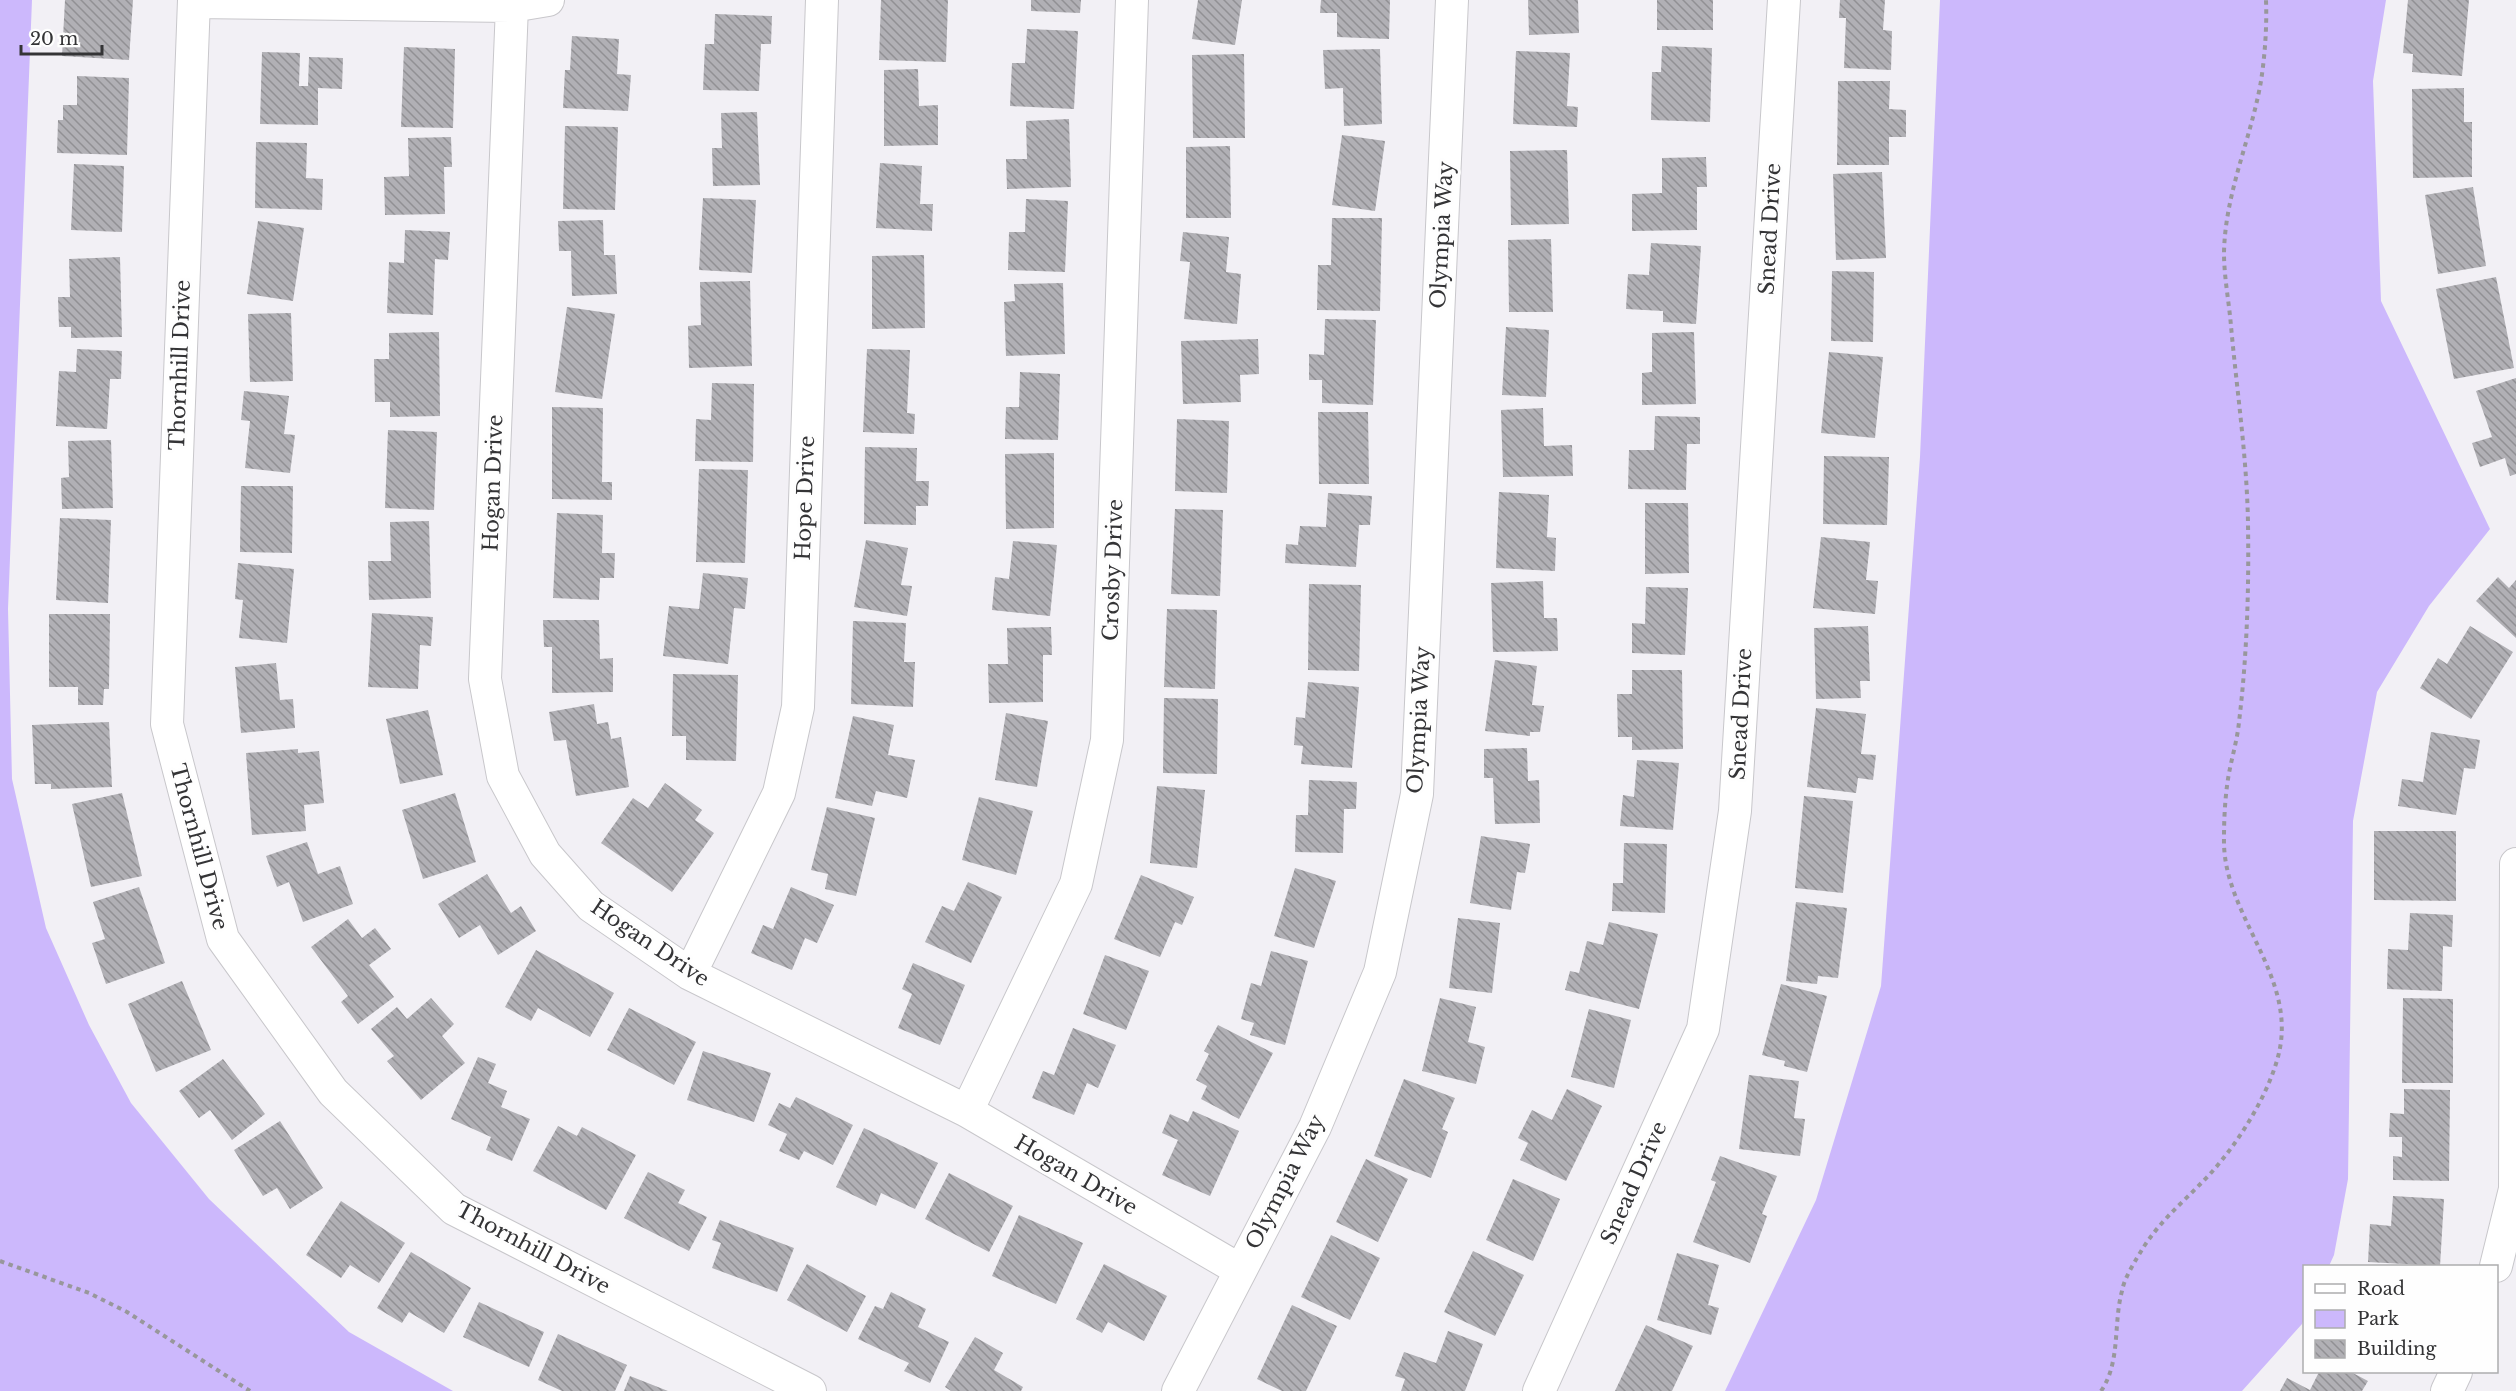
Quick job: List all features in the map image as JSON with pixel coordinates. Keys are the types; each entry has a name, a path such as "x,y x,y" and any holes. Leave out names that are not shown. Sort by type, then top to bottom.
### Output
{"street":[{"path":"194,1 512,6 548,0"},
{"name":"Hope Drive","path":"690,974 779,794 798,707 822,0"},
{"name":"Crosby Drive","path":"967,1111 1076,884 1107,740 1132,0"},
{"name":"Olympia Way","path":"1178,1391 1315,1127 1380,972 1417,794 1452,0"},
{"name":"Snead Drive","path":"1539,1391 1703,1029 1735,811 1784,0"},
{"name":"Thornhill Drive","path":"194,1 166,724 223,939 333,1092 454,1209 810,1391"},
{"name":"Hogan Drive","path":"512,6 485,679 503,776 545,854 591,906 690,974 967,1111 1240,1270"},
{"path":"2496,1265 2515,1189 2516,864"},
{"path":"2447,1391 2455,1373"}],"path":[{"path":"2102,1391 2108,1382 2113,1359 2122,1290 2136,1259 2154,1231 2209,1175 2238,1138 2275,1067 2281,1044 2277,990 2238,904 2227,870 2223,842 2228,780 2236,746 2246,655 2248,609 2248,519 2224,255 2230,197 2261,81 2266,0"},
{"path":"0,1261 89,1293 126,1312 250,1391"}],"green space":[{"path":"0,0 32,0 8,609 12,779 46,928 89,1025 131,1103 209,1199 349,1332 453,1391 0,1391"},
{"path":"1940,0 2386,0 2373,81 2381,301 2490,529 2429,606 2377,692 2353,821 2348,1179 2334,1255 2329,1265 2303,1265 2302,1324 2242,1391 1725,1391 1816,1200 1881,986 1920,457"}],"building":[{"path":"65,0 133,0 129,60 62,56"},
{"path":"881,0 948,0 946,62 879,60"},
{"path":"1031,0 1081,0 1080,13 1031,11"},
{"path":"1198,0 1242,0 1235,45 1192,39"},
{"path":"1321,0 1390,0 1389,39 1337,37 1337,13 1320,13"},
{"path":"1528,0 1578,0 1579,33 1529,35"},
{"path":"1657,0 1713,0 1713,30 1657,30"},
{"path":"1840,0 1885,0 1883,30 1892,31 1891,70 1844,68 1846,18 1839,18"},
{"path":"2408,0 2469,0 2462,76 2412,72 2413,54 2403,53"},
{"path":"715,14 772,16 771,44 761,44 759,91 703,90 705,44 714,44"},
{"path":"1027,29 1078,31 1074,109 1010,106 1012,63 1025,63"},
{"path":"572,36 619,39 617,74 631,75 628,111 563,108 565,70 570,70"},
{"path":"1662,46 1712,48 1710,122 1651,120 1652,72 1661,72"},
{"path":"404,47 455,49 453,128 401,127"},
{"path":"1380,49 1382,124 1344,126 1343,88 1325,89 1323,50"},
{"path":"1516,51 1570,53 1567,106 1578,107 1577,127 1513,124"},
{"path":"262,52 300,53 299,86 308,86 309,57 343,58 342,89 318,88 318,125 260,124"},
{"path":"1244,54 1245,138 1193,138 1192,55"},
{"path":"918,69 919,106 938,105 938,145 884,146 884,70"},
{"path":"77,76 129,78 127,155 57,153 58,120 63,120 63,105 77,105"},
{"path":"1838,81 1890,81 1889,109 1906,110 1906,137 1889,137 1889,165 1837,165"},
{"path":"2464,88 2464,122 2472,122 2472,177 2413,178 2412,89"},
{"path":"757,112 760,185 713,186 712,148 722,148 721,113"},
{"path":"1069,119 1071,187 1007,189 1006,159 1027,159 1026,121"},
{"path":"565,126 618,127 615,210 563,209"},
{"path":"1342,135 1385,141 1375,211 1332,205"},
{"path":"451,137 452,167 444,167 445,214 385,215 384,177 409,176 408,138"},
{"path":"256,142 307,143 306,178 323,179 322,210 255,208"},
{"path":"1230,146 1231,218 1186,218 1186,147"},
{"path":"1567,150 1569,224 1511,225 1510,151"},
{"path":"1706,157 1707,187 1697,187 1697,230 1632,231 1632,194 1662,193 1662,158"},
{"path":"880,163 922,166 920,204 933,204 932,231 876,228"},
{"path":"74,164 124,166 122,232 71,230"},
{"path":"1882,172 1886,258 1836,260 1833,174"},
{"path":"2473,187 2486,266 2438,274 2425,195"},
{"path":"703,198 756,200 752,273 699,270"},
{"path":"1026,199 1068,201 1065,272 1008,270 1009,232 1025,232"},
{"path":"1332,218 1382,218 1380,311 1317,310 1318,265 1331,265"},
{"path":"603,220 604,255 615,255 617,294 572,296 571,251 559,251 558,221"},
{"path":"258,221 304,228 293,301 247,294"},
{"path":"405,230 450,232 448,260 435,259 433,315 387,313 389,262 404,263"},
{"path":"1183,232 1229,237 1226,272 1241,274 1237,324 1184,319 1190,262 1180,261"},
{"path":"1551,239 1553,312 1509,312 1508,240"},
{"path":"1651,243 1701,246 1696,324 1663,322 1663,311 1626,309 1628,274 1649,275"},
{"path":"924,255 925,328 872,329 872,256"},
{"path":"120,257 122,337 71,338 71,327 59,327 58,297 70,297 69,259"},
{"path":"1832,271 1874,272 1873,342 1831,341"},
{"path":"2496,277 2514,368 2454,379 2436,289"},
{"path":"750,281 752,366 689,368 688,326 701,325 700,282"},
{"path":"1063,283 1065,354 1006,356 1004,302 1015,301 1014,284"},
{"path":"567,307 615,314 602,399 555,392"},
{"path":"291,313 293,381 250,382 248,314"},
{"path":"1325,319 1376,320 1373,405 1322,403 1322,380 1309,380 1309,354 1324,355"},
{"path":"1506,327 1549,330 1546,397 1502,395"},
{"path":"439,332 440,416 390,417 390,402 375,402 374,359 389,359 389,333"},
{"path":"1694,332 1696,404 1642,405 1642,373 1652,372 1652,333"},
{"path":"1258,339 1259,374 1240,375 1241,402 1183,404 1181,341"},
{"path":"77,349 122,351 121,379 110,379 107,429 56,426 59,371 76,372"},
{"path":"867,349 910,350 907,413 915,414 914,434 863,432"},
{"path":"1829,352 1883,357 1875,438 1821,433"},
{"path":"1020,372 1060,374 1058,440 1005,439 1006,407 1019,407"},
{"path":"2516,378 2516,474 2510,476 2505,458 2480,467 2472,443 2492,437 2476,391"},
{"path":"712,383 754,384 753,462 695,461 696,419 711,420"},
{"path":"244,391 289,396 284,434 295,435 290,473 245,468 250,421 241,420"},
{"path":"552,407 603,408 602,482 612,482 612,500 552,499"},
{"path":"1543,408 1544,446 1572,445 1573,476 1503,477 1501,410"},
{"path":"1318,412 1368,412 1369,484 1319,484"},
{"path":"1655,416 1700,417 1700,444 1687,444 1686,490 1628,489 1629,450 1654,450"},
{"path":"1177,419 1229,421 1227,493 1175,491"},
{"path":"388,430 437,432 434,510 385,508"},
{"path":"111,440 113,508 62,509 61,478 69,477 68,441"},
{"path":"865,447 917,448 916,481 929,481 928,506 916,506 916,525 864,524"},
{"path":"1054,453 1054,528 1006,529 1005,454"},
{"path":"1824,456 1889,457 1887,525 1823,524"},
{"path":"699,469 748,470 745,563 696,562"},
{"path":"241,486 293,486 292,553 240,552"},
{"path":"1499,492 1549,495 1547,537 1556,538 1555,571 1496,568"},
{"path":"1328,493 1372,496 1370,525 1359,525 1356,567 1285,563 1286,544 1298,545 1300,526 1326,527"},
{"path":"1645,503 1688,503 1689,573 1645,574"},
{"path":"1175,509 1223,510 1220,596 1171,594"},
{"path":"557,513 603,515 602,553 615,553 614,578 600,578 599,600 553,598"},
{"path":"60,518 111,520 108,603 56,600"},
{"path":"429,521 431,598 369,600 368,561 391,561 390,522"},
{"path":"1821,537 1870,542 1866,580 1878,581 1875,614 1813,608"},
{"path":"866,540 908,548 901,585 912,586 907,616 854,607"},
{"path":"1013,541 1057,545 1050,616 992,610 995,577 1009,579"},
{"path":"238,563 294,569 287,643 239,638 243,600 235,599"},
{"path":"703,573 748,578 745,609 734,608 728,664 663,656 669,606 699,609"},
{"path":"2498,577 2509,588 2516,580 2516,638 2476,601"},
{"path":"1543,581 1544,618 1557,618 1558,651 1493,652 1491,583"},
{"path":"1309,584 1361,585 1359,671 1308,670"},
{"path":"1646,587 1688,588 1685,655 1632,653 1632,623 1645,624"},
{"path":"1167,609 1217,610 1215,689 1164,687"},
{"path":"372,613 433,617 431,646 420,645 418,689 368,687"},
{"path":"49,614 110,614 109,689 104,689 103,705 78,705 78,687 49,687"},
{"path":"543,620 599,620 600,659 613,658 613,692 552,693 552,647 544,647"},
{"path":"853,621 906,623 904,662 915,662 913,707 851,704"},
{"path":"1868,626 1870,681 1860,681 1861,698 1816,699 1814,628"},
{"path":"2470,626 2513,652 2471,719 2420,688 2438,658 2447,664"},
{"path":"1051,627 1052,655 1043,655 1043,702 989,703 988,664 1008,664 1007,628"},
{"path":"1495,660 1537,666 1532,705 1544,706 1540,732 1530,732 1530,736 1485,731"},
{"path":"276,663 280,700 293,699 295,728 241,733 235,667"},
{"path":"1632,670 1682,670 1683,749 1632,750 1632,737 1618,737 1617,694 1632,694"},
{"path":"673,674 738,675 736,761 686,760 686,736 672,736"},
{"path":"1308,682 1359,687 1352,768 1301,764 1303,746 1294,745 1296,717 1305,718"},
{"path":"1164,698 1218,699 1217,774 1163,773"},
{"path":"594,704 597,724 608,722 611,739 621,737 629,787 576,796 566,740 554,741 549,712"},
{"path":"1816,708 1866,714 1861,754 1876,755 1873,780 1858,778 1856,793 1807,787"},
{"path":"428,710 443,775 400,784 386,719"},
{"path":"1006,713 1048,721 1037,787 995,780"},
{"path":"853,716 894,725 888,755 915,760 907,798 876,791 872,806 835,798"},
{"path":"109,722 112,787 51,789 51,784 35,784 32,725"},
{"path":"2431,732 2480,740 2475,769 2464,768 2456,815 2398,806 2402,779 2423,782"},
{"path":"1527,748 1528,781 1539,780 1540,823 1495,824 1493,778 1484,778 1484,749"},
{"path":"298,749 298,753 319,751 324,803 304,805 306,831 252,835 246,753"},
{"path":"1637,760 1679,763 1673,830 1620,826 1623,795 1634,797"},
{"path":"1309,780 1357,782 1356,809 1344,809 1343,853 1295,852 1296,815 1308,815"},
{"path":"665,783 702,810 695,820 714,833 672,892 601,843 633,798 648,808"},
{"path":"1157,786 1205,790 1197,868 1150,863"},
{"path":"122,793 142,876 91,887 72,804"},
{"path":"455,793 476,862 423,879 402,810"},
{"path":"1804,796 1853,801 1843,893 1795,888"},
{"path":"979,797 1033,811 1016,875 962,860"},
{"path":"827,807 875,818 856,896 825,889 828,874 811,870"},
{"path":"2374,831 2456,831 2456,901 2374,900"},
{"path":"1481,836 1530,844 1525,873 1517,872 1511,910 1470,903"},
{"path":"307,842 318,874 340,866 353,904 303,922 289,882 277,887 266,856"},
{"path":"1624,843 1667,844 1665,913 1612,911 1613,883 1623,883"},
{"path":"1295,868 1336,881 1314,948 1274,936"},
{"path":"487,874 511,913 521,906 536,931 498,955 480,925 459,938 438,904"},
{"path":"1141,875 1194,897 1182,925 1175,922 1160,957 1114,939"},
{"path":"968,882 1002,897 971,963 925,942 942,906 954,911"},
{"path":"139,887 165,963 106,984 92,943 105,939 93,902"},
{"path":"791,887 834,905 817,943 805,938 792,970 751,953 763,925 773,929"},
{"path":"1796,902 1847,908 1838,978 1818,976 1817,984 1786,981"},
{"path":"2410,913 2453,915 2452,947 2443,946 2442,991 2387,989 2388,949 2408,950"},
{"path":"1458,918 1500,923 1492,993 1449,988"},
{"path":"348,919 362,938 375,928 391,949 369,965 394,997 358,1024 341,1002 348,996 311,947"},
{"path":"1609,922 1658,934 1639,1009 1565,990 1570,971 1579,973 1587,941 1603,945"},
{"path":"536,950 614,993 590,1037 538,1008 531,1021 505,1007"},
{"path":"1271,951 1308,961 1285,1045 1250,1035 1254,1023 1241,1019 1251,983 1261,986"},
{"path":"1105,955 1149,971 1126,1030 1083,1014"},
{"path":"913,963 965,985 940,1045 898,1028 912,994 902,989"},
{"path":"182,981 211,1050 156,1072 128,1004"},
{"path":"1781,984 1827,996 1807,1072 1784,1066 1785,1061 1762,1055"},
{"path":"431,998 454,1024 442,1036 465,1063 421,1100 387,1061 394,1056 371,1029 397,1007 407,1019"},
{"path":"1440,998 1476,1007 1468,1042 1485,1047 1476,1084 1422,1071"},
{"path":"2403,998 2453,999 2453,1083 2402,1083"},
{"path":"629,1008 696,1042 674,1085 607,1050"},
{"path":"1589,1009 1631,1020 1614,1088 1571,1077"},
{"path":"1218,1025 1273,1053 1239,1119 1201,1099 1207,1086 1196,1080 1209,1054 1204,1051"},
{"path":"1073,1028 1116,1045 1098,1088 1087,1083 1074,1115 1032,1098 1043,1071 1054,1075"},
{"path":"703,1051 771,1073 754,1122 687,1100"},
{"path":"478,1057 496,1064 488,1083 507,1091 501,1107 530,1119 512,1161 486,1150 491,1137 451,1119"},
{"path":"223,1059 265,1114 232,1140 210,1110 199,1118 179,1091"},
{"path":"1749,1075 1799,1081 1794,1118 1805,1119 1800,1156 1739,1149"},
{"path":"1404,1079 1455,1098 1442,1129 1448,1132 1431,1178 1374,1156"},
{"path":"1567,1089 1602,1106 1566,1181 1520,1160 1528,1143 1518,1138 1532,1110 1552,1120"},
{"path":"2404,1089 2450,1090 2449,1181 2393,1180 2393,1156 2402,1157 2402,1137 2389,1137 2390,1113 2404,1114"},
{"path":"796,1097 853,1125 833,1165 804,1151 799,1160 779,1151 787,1134 768,1125 779,1103 790,1108"},
{"path":"1193,1111 1239,1131 1210,1196 1162,1175 1178,1140 1162,1133 1170,1114 1188,1122"},
{"path":"280,1121 323,1188 290,1209 277,1188 263,1196 234,1150"},
{"path":"558,1126 577,1136 582,1127 636,1155 606,1210 533,1171"},
{"path":"864,1128 938,1163 915,1209 881,1193 876,1206 836,1187"},
{"path":"1720,1156 1777,1176 1762,1214 1767,1216 1750,1263 1693,1242 1716,1182 1711,1180"},
{"path":"1366,1159 1408,1179 1378,1242 1336,1222"},
{"path":"648,1172 685,1190 678,1203 707,1217 689,1251 624,1218"},
{"path":"949,1173 1013,1206 989,1252 925,1219"},
{"path":"1513,1179 1560,1199 1533,1261 1486,1240"},
{"path":"2393,1196 2444,1199 2440,1265 2368,1262 2370,1224 2391,1226"},
{"path":"341,1201 405,1243 379,1283 350,1265 341,1278 306,1255"},
{"path":"1019,1215 1083,1243 1056,1304 992,1276"},
{"path":"720,1220 794,1248 777,1292 712,1268 721,1243 712,1240"},
{"path":"1331,1235 1380,1258 1350,1320 1301,1297"},
{"path":"1473,1251 1524,1275 1495,1336 1444,1312"},
{"path":"411,1252 471,1288 444,1333 409,1312 402,1323 377,1308"},
{"path":"1677,1253 1719,1265 1708,1305 1719,1308 1711,1335 1657,1320"},
{"path":"807,1264 866,1296 847,1332 787,1300"},
{"path":"1104,1264 1167,1296 1144,1341 1108,1322 1102,1333 1076,1319"},
{"path":"891,1292 926,1309 918,1327 949,1342 930,1383 904,1371 909,1363 858,1339 875,1306 883,1309"},
{"path":"479,1302 544,1332 529,1367 463,1337"},
{"path":"1292,1305 1337,1326 1306,1391 1282,1391 1257,1379"},
{"path":"1646,1325 1693,1346 1672,1391 1615,1391"},
{"path":"1448,1331 1483,1344 1465,1391 1401,1391 1405,1379 1395,1376 1404,1352 1436,1363"},
{"path":"558,1334 627,1365 615,1391 562,1391 538,1380"},
{"path":"975,1337 1003,1353 994,1370 1023,1387 1021,1391 951,1391 945,1387"},
{"path":"2318,1373 2353,1373 2368,1381 2362,1391 2280,1391 2287,1378 2310,1390"},
{"path":"630,1376 668,1391 624,1391"}]}
